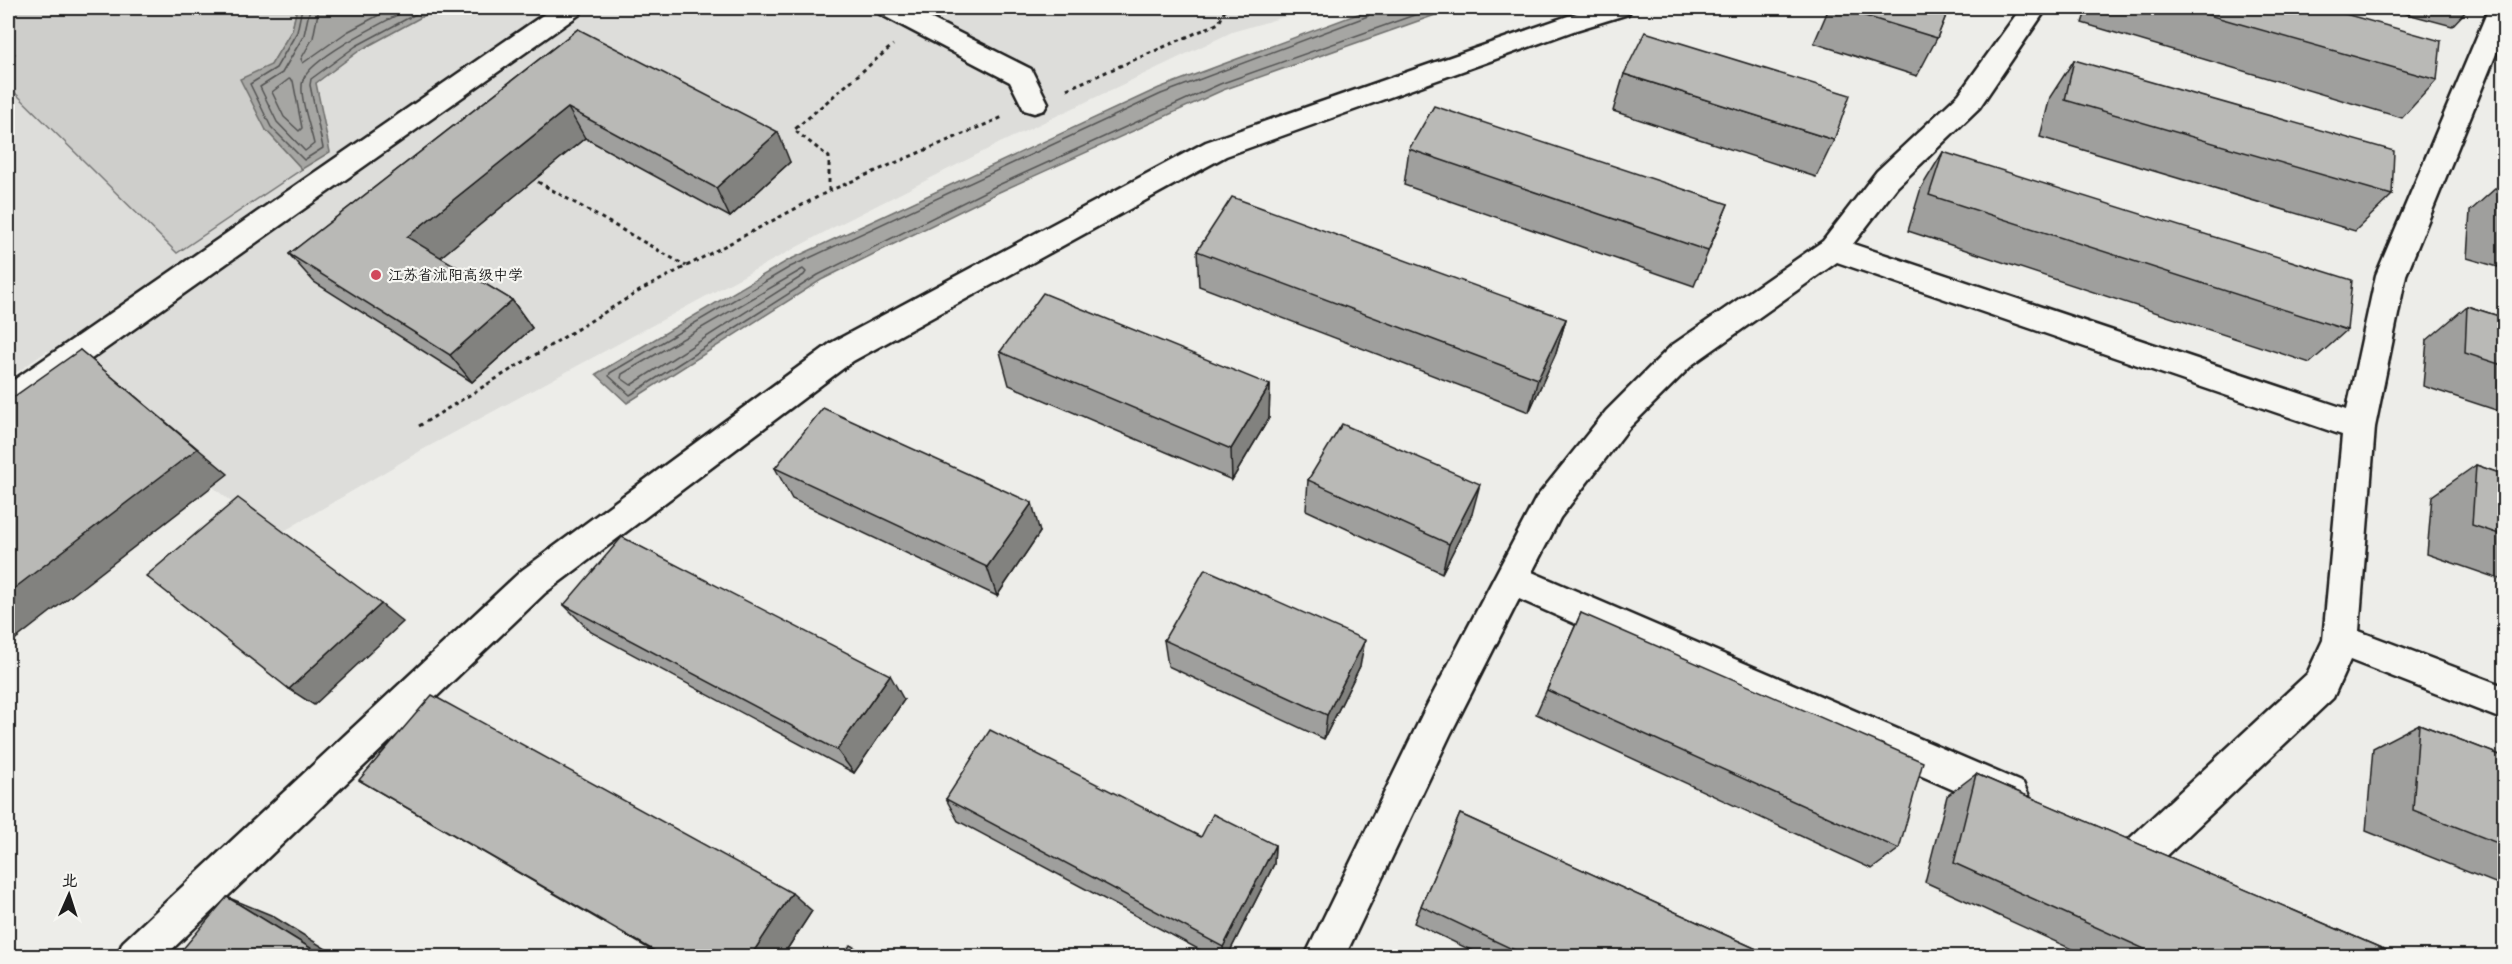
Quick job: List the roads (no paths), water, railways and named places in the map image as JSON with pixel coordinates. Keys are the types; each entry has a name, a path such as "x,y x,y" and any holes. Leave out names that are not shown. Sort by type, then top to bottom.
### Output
{"street":[{"path":"8,401 571,8"},
{"path":"889,8 1021,76 1034,103"},
{"path":"137,957 533,582 842,352 1216,149 1618,8"},
{"path":"1325,957 1438,721 1548,508 1617,420 1682,355 1833,249 1887,179 1969,101 2034,8"},
{"path":"2142,853 2320,686 2341,640 2359,427 2391,275 2502,8"},
{"path":"1833,249 2359,427"},
{"path":"1511,579 2044,811"},
{"path":"2341,640 2505,703"}],"water":[{"path":"297,8 438,8 359,51 316,83 330,152 302,169 266,130 240,79 271,65 292,30"},
{"path":"1374,8 1455,8 1223,90 997,193 821,280 627,403 596,374 787,261 1159,88"}],"place":[{"name":"江苏省沭阳高级中学","path":"376,275"}]}
